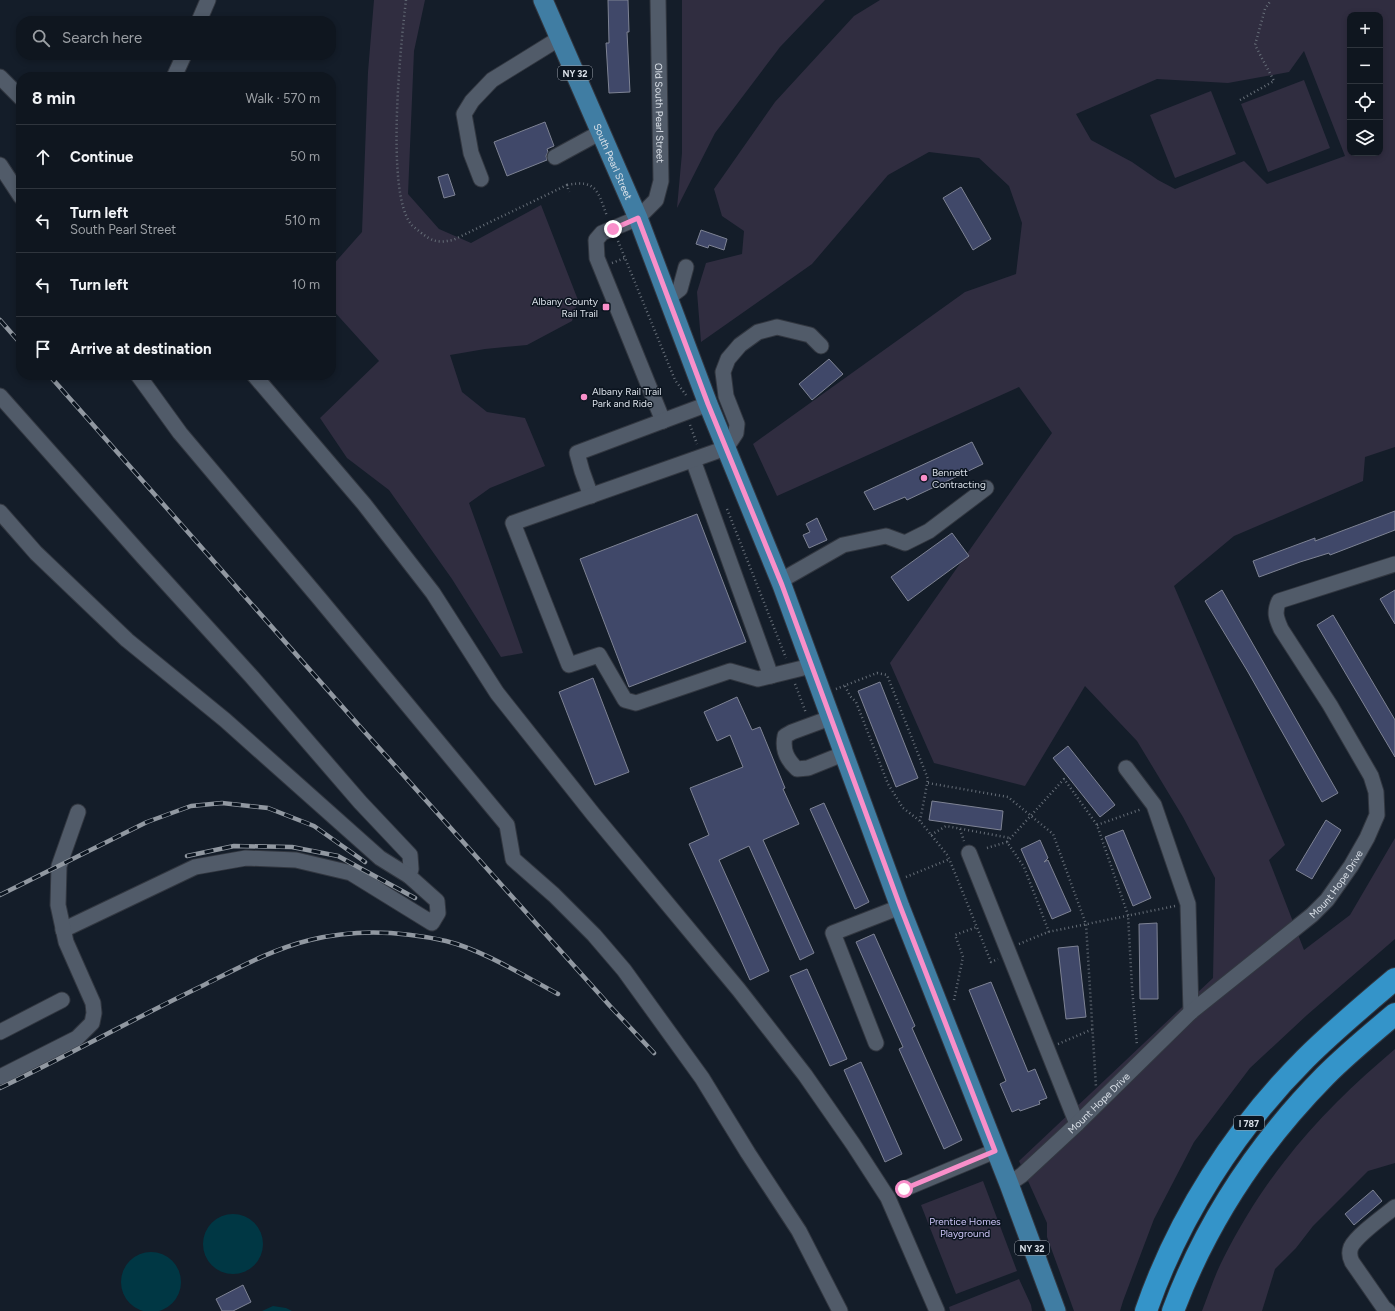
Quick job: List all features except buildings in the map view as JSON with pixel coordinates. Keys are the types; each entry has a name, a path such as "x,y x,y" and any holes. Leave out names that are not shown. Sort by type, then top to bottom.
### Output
{"highway":[{"name":"I 787","path":"1148,1307 1179,1234 1234,1144 1255,1115 1308,1056 1395,979"},
{"name":"I 787","path":"1173,1311 1202,1246 1234,1190 1256,1156 1279,1127 1325,1076 1351,1051 1395,1014"}],"main road":[{"name":"South Pearl Street","path":"543,0 638,218 708,404 780,581 830,718 838,756 900,906 1009,1184 1056,1311"}],"street":[{"path":"201,16 208,0"},
{"name":"Old South Pearl Street","path":"638,218 656,200 661,181 658,0"},
{"path":"481,179 471,153 464,114 472,101 492,80 560,38"},
{"path":"176,72 182,60"},
{"path":"0,77 16,93"},
{"path":"555,157 601,132"},
{"path":"0,165 16,189"},
{"path":"638,218 608,231 596,240 597,258 663,421"},
{"path":"668,298 680,289 686,267"},
{"path":"811,666 764,677 730,671 636,702 624,700 599,655 569,665 513,523 726,448 736,433 737,424 726,396 722,372 728,359 740,345 758,332 778,327 810,335 821,346"},
{"path":"142,380 180,433 324,604 507,826 513,859 554,895 594,935 624,970 702,1078 748,1153 799,1231 840,1311"},
{"path":"258,380 364,504 433,593 497,693 593,814 739,990 805,1074 888,1198 937,1311"},
{"path":"0,396 252,677 360,802 410,855 411,868 409,876"},
{"path":"591,496 577,453 708,404"},
{"path":"693,460 764,677"},
{"path":"780,581 843,545 886,536 905,543 929,531 986,488"},
{"path":"0,512 36,553 127,640 225,720 380,858 409,876 437,901 438,914 432,923 351,873 296,860 246,858 195,867 63,930"},
{"name":"Mount Hope Drive","path":"1009,1184 1022,1175 1077,1124 1192,1012 1312,915 1327,900 1358,855 1368,838 1377,815 1376,792 1371,776 1330,705 1281,629 1276,618 1276,608 1279,601 1395,564"},
{"path":"830,718 785,736 783,745 789,762 797,769 808,768 838,756"},
{"path":"1126,768 1154,805 1188,904 1192,1012"},
{"path":"0,1077 77,1038 92,1023 94,1013 93,1003 66,942 58,905 59,866 78,812"},
{"path":"968,854 1009,952 1077,1124"},
{"path":"876,1043 833,932 900,906"},
{"path":"0,1032 62,1000"},
{"path":"904,1189 995,1151"},
{"path":"1388,1311 1384,1308 1352,1262 1350,1256 1351,1248 1359,1237 1395,1207"}],"path":[{"path":"406,0 400,53 397,151 399,194 410,224 430,240 442,242 454,240 567,185 578,183 588,184 595,189 608,231"},
{"path":"1240,100 1274,81 1255,45 1265,9 1271,0"},
{"path":"567,185 569,192"},
{"path":"822,695 877,673 887,675 928,779 920,821"},
{"path":"846,686 850,696 856,702 888,784 903,808 920,821 950,859 991,962 1049,932 1188,904"},
{"path":"987,848 1007,842 1064,779 1097,825 1128,915 1137,1047 1146,1057"},
{"path":"928,783 1008,797 1053,834 1086,924 1096,1088 1104,1098"},
{"path":"1097,825 1154,805"},
{"path":"932,835 946,826 1011,838"},
{"path":"1007,842 1024,867 1049,932"},
{"path":"904,878 950,859"},
{"path":"953,1003 963,957 955,935 977,927"},
{"path":"1047,1048 1093,1030"}],"green space":[{"path":"374,0 425,0 414,51 408,194 439,229 471,243 541,205 578,300 572,321 527,345 485,349 450,355 462,392 487,412 525,418 545,466 490,488 469,503 523,653 501,657 452,579 389,490 347,458 320,418 379,361 336,314 336,261 362,232 368,72"},
{"path":"682,0 825,0 780,47 715,133 677,208 682,153"},
{"path":"880,0 1395,0 1395,447 1365,457 1363,481 1234,536 1174,586 1285,845 1269,860 1304,950 1350,915 1395,838 1395,939 1307,1015 1250,1068 1194,1142 1154,1219 1120,1311 1074,1311 1047,1237 1047,1223 1019,1161 1213,978 1215,878 1183,817 1137,741 1085,686 1025,786 934,763 890,663 1052,433 1019,387 777,496 753,444 965,292 1016,274 1022,223 1009,186 979,158 929,152 888,175 812,264 701,342 697,292 706,263 742,254 744,231 722,216 714,189 775,102 854,16","holes":["1304,51 1345,156 1267,184 1244,161 1175,189 1158,180 1132,162 1091,140 1076,114 1157,79 1228,83 1289,72"]},
{"path":"1304,80 1330,148 1268,172 1241,104"},
{"path":"1211,91 1236,154 1175,178 1150,115"},
{"path":"1395,1049 1395,1163 1368,1171 1313,1226 1296,1248 1275,1269 1262,1311 1202,1311 1218,1270 1244,1220 1267,1184 1309,1131 1365,1075"},
{"name":"Prentice Homes Playground","path":"983,1181 1017,1271 956,1294 921,1205"},
{"path":"1019,1279 1031,1305 1032,1311 950,1311 949,1307"}],"water":[{"path":"233,1214 249,1219 254,1223 258,1228 263,1244 258,1260 254,1265 249,1269 233,1274 217,1269 212,1265 208,1260 203,1244 208,1228 212,1223 217,1219"},
{"path":"145,1252 157,1252 168,1257 176,1265 181,1276 179,1294 168,1307 157,1312 145,1312 134,1307 126,1299 121,1288 121,1276 126,1265 134,1257"},
{"path":"273,1306 286,1308 292,1311 262,1311"}],"railway":[{"path":"0,320 16,338"},
{"path":"53,380 363,730 610,1006 654,1053"},
{"path":"0,895 147,822 191,806 222,803 268,808 314,826 365,862"},
{"path":"187,856 234,846 292,847 338,856 415,898"},
{"path":"0,1088 256,960 283,948 327,936 361,933 395,933 446,941 489,957 558,994"}],"place":[{"name":"Albany County Rail Trail","path":"606,307"},
{"name":"Albany Rail Trail Park and Ride","path":"584,397"},
{"name":"Bennett Contracting","path":"924,478"}],"route":[{"path":"613,229 638,218 708,404 782,585 900,906 995,1151 904,1189"}]}
